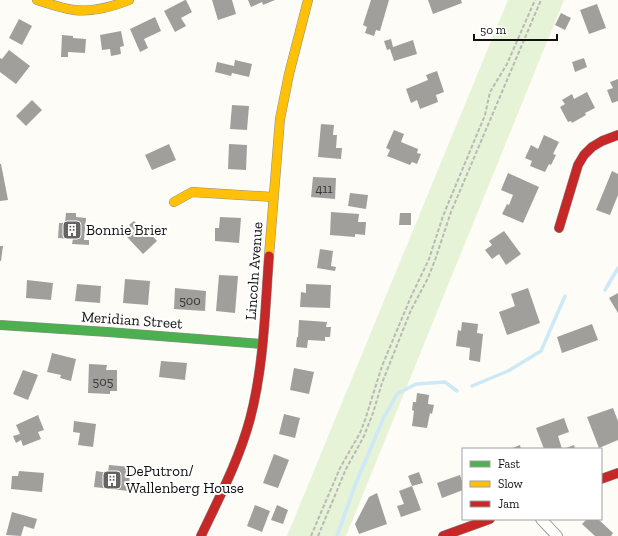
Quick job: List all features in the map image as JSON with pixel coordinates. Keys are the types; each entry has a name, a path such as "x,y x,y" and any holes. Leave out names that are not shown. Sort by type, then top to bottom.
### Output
{"street":[{"path":"37,0 75,10 110,6 129,0"},
{"name":"Lincoln Avenue","path":"201,536 231,473 244,439 251,417 257,387 262,344 280,119 284,94 308,0"},
{"path":"559,228 578,165 584,155 592,147 602,141 618,135"},
{"path":"174,202 192,192 273,197"},
{"name":"Meridian Street","path":"0,325 262,344"},
{"path":"602,480 618,473"},
{"path":"443,536 487,520"},
{"path":"542,520 557,536"}],"path":[{"path":"311,536 340,468 360,433 382,366 410,299 430,260 443,216 485,115 490,92 507,64 535,0"},
{"path":"318,536 346,469 364,436 382,383 411,310 428,278 451,212 541,0"}],"green space":[{"path":"508,0 564,0 346,536 287,536"}],"building":[{"path":"185,0 192,12 181,18 186,26 175,32 164,11"},
{"path":"212,0 232,0 236,14 218,20"},
{"path":"248,0 275,0 263,5 262,2 251,7"},
{"path":"371,0 389,0 380,31 376,30 374,36 365,33 367,27 363,25"},
{"path":"428,0 461,0 462,3 433,14"},
{"path":"597,4 606,28 589,34 580,10"},
{"path":"561,13 571,18 565,30 555,25"},
{"path":"155,17 161,31 144,39 148,48 140,52 130,29"},
{"path":"19,19 32,26 22,45 9,38"},
{"path":"121,31 124,46 120,47 121,54 111,56 110,49 102,50 100,35"},
{"path":"62,35 86,39 85,53 68,52 68,57 61,57"},
{"path":"391,39 393,47 413,40 417,54 394,61 390,49 387,50 384,41"},
{"path":"9,50 30,66 16,84 0,72 0,58 2,59"},
{"path":"584,58 587,67 575,72 572,62"},
{"path":"235,60 252,64 249,77 232,73 231,76 215,72 217,62 234,66"},
{"path":"437,71 444,92 436,95 438,102 420,109 417,100 411,103 406,89 428,80 426,75"},
{"path":"618,79 618,101 612,103 607,90 613,88 610,82"},
{"path":"587,92 595,108 585,113 586,115 572,123 571,121 568,122 560,107 565,104 562,100 572,94 574,99"},
{"path":"32,100 42,110 26,126 16,116"},
{"path":"232,105 249,106 247,130 230,129"},
{"path":"321,124 334,125 333,135 337,135 336,148 342,148 341,159 318,157"},
{"path":"394,130 404,134 401,142 418,149 417,153 421,154 417,164 412,162 410,165 387,156 390,150 386,148"},
{"path":"544,135 559,142 553,154 556,155 551,165 549,164 545,172 530,166 532,161 525,158 531,145 538,149"},
{"path":"169,144 176,160 152,170 145,155"},
{"path":"229,144 247,145 246,170 228,169"},
{"path":"0,164 8,200 0,201"},
{"path":"612,171 618,174 618,195 610,215 596,210"},
{"path":"508,173 539,187 523,223 502,214 507,204 509,205 513,195 501,190"},
{"path":"313,177 336,178 335,199 311,197"},
{"path":"350,193 368,195 366,209 348,206"},
{"path":"331,212 359,214 358,222 366,222 365,235 355,234 355,237 330,235"},
{"name":"Bonnie Brier","path":"66,213 76,213 76,217 86,218 84,240 89,240 89,245 72,244 73,239 58,238 59,223 65,223"},
{"path":"400,213 411,213 411,225 399,225"},
{"path":"220,217 241,218 239,243 215,241 215,228 219,228"},
{"path":"134,221 138,225 141,223 157,241 143,254 127,237 135,231 129,225"},
{"path":"504,231 521,254 506,265 499,254 492,259 485,250 492,245 489,241"},
{"path":"0,246 3,246 1,261 0,261"},
{"path":"320,249 333,251 331,266 336,267 335,271 317,268"},
{"path":"219,275 238,276 235,313 216,311"},
{"path":"125,279 150,281 148,305 123,303"},
{"path":"27,280 53,283 51,300 26,298"},
{"path":"77,284 101,286 100,303 75,301"},
{"path":"306,284 331,285 330,308 300,307 301,292 306,293"},
{"path":"175,288 206,291 205,311 174,309"},
{"path":"528,288 540,323 507,335 499,312 515,306 511,294"},
{"path":"618,293 618,313 609,298"},
{"path":"299,320 327,322 326,327 331,327 330,337 325,337 325,341 308,340 307,348 296,347"},
{"path":"462,322 478,324 477,333 483,334 480,362 469,360 470,348 456,346 458,330 461,331"},
{"path":"592,324 598,340 562,353 557,337"},
{"path":"52,353 76,359 71,381 60,378 61,375 47,372"},
{"path":"161,361 187,363 185,380 159,377"},
{"path":"89,364 107,365 106,370 117,370 117,391 110,391 110,394 88,393"},
{"path":"294,368 314,372 309,394 290,390"},
{"path":"23,370 38,375 28,400 13,394"},
{"path":"417,393 429,395 428,404 434,405 432,414 430,413 427,428 412,426 414,411 412,410 413,402 416,402"},
{"path":"613,408 618,421 618,440 599,448 587,417"},
{"path":"284,414 300,418 295,438 279,434"},
{"path":"38,415 44,430 38,432 41,439 23,446 21,440 16,443 13,436 20,434 16,425"},
{"path":"564,418 569,432 558,436 562,448 544,448 536,428"},
{"path":"74,421 96,424 93,447 78,445 80,433 73,432"},
{"path":"520,445 521,448 512,448"},
{"path":"574,445 575,448 566,448"},
{"path":"274,454 289,460 278,488 263,483"},
{"name":"DePutron/ Wallenberg House","path":"109,465 131,467 128,491 94,487 96,471 108,473"},
{"path":"19,471 44,473 42,492 11,489 12,476 18,476"},
{"path":"419,472 423,483 412,486 408,476"},
{"path":"460,475 462,481 462,490 442,498 437,483"},
{"path":"412,486 421,510 401,517 397,506 404,504 399,491"},
{"path":"377,493 387,524 359,534 355,524 369,497"},
{"path":"255,505 270,511 262,532 247,526"},
{"path":"277,505 288,510 283,524 271,520"},
{"path":"12,512 37,519 34,529 24,526 21,536 6,535"},
{"path":"586,520 599,520 613,533 611,536 595,536 582,524"}],"waterway":[{"path":"605,290 618,268"},
{"path":"472,386 508,371 541,351 565,296"},
{"path":"337,536 354,488 383,419 397,394 416,384 445,382 457,391"}],"traffic: fast":[{"path":"0,325 262,344"}],"traffic: slow":[{"path":"37,0 74,10 102,8 129,0"},
{"path":"269,256 280,119 289,74 308,0"},
{"path":"174,202 192,192 273,197"}],"traffic: jam":[{"path":"559,228 578,165 584,155 592,147 602,141 618,135"},
{"path":"201,536 222,493 240,449 255,399 261,358 269,256"},
{"path":"602,479 618,473"},
{"path":"443,536 487,520"}],"place":[{"name":"Bonnie Brier","path":"72,230"},
{"name":"DePutron/ Wallenberg House","path":"112,480"}]}
